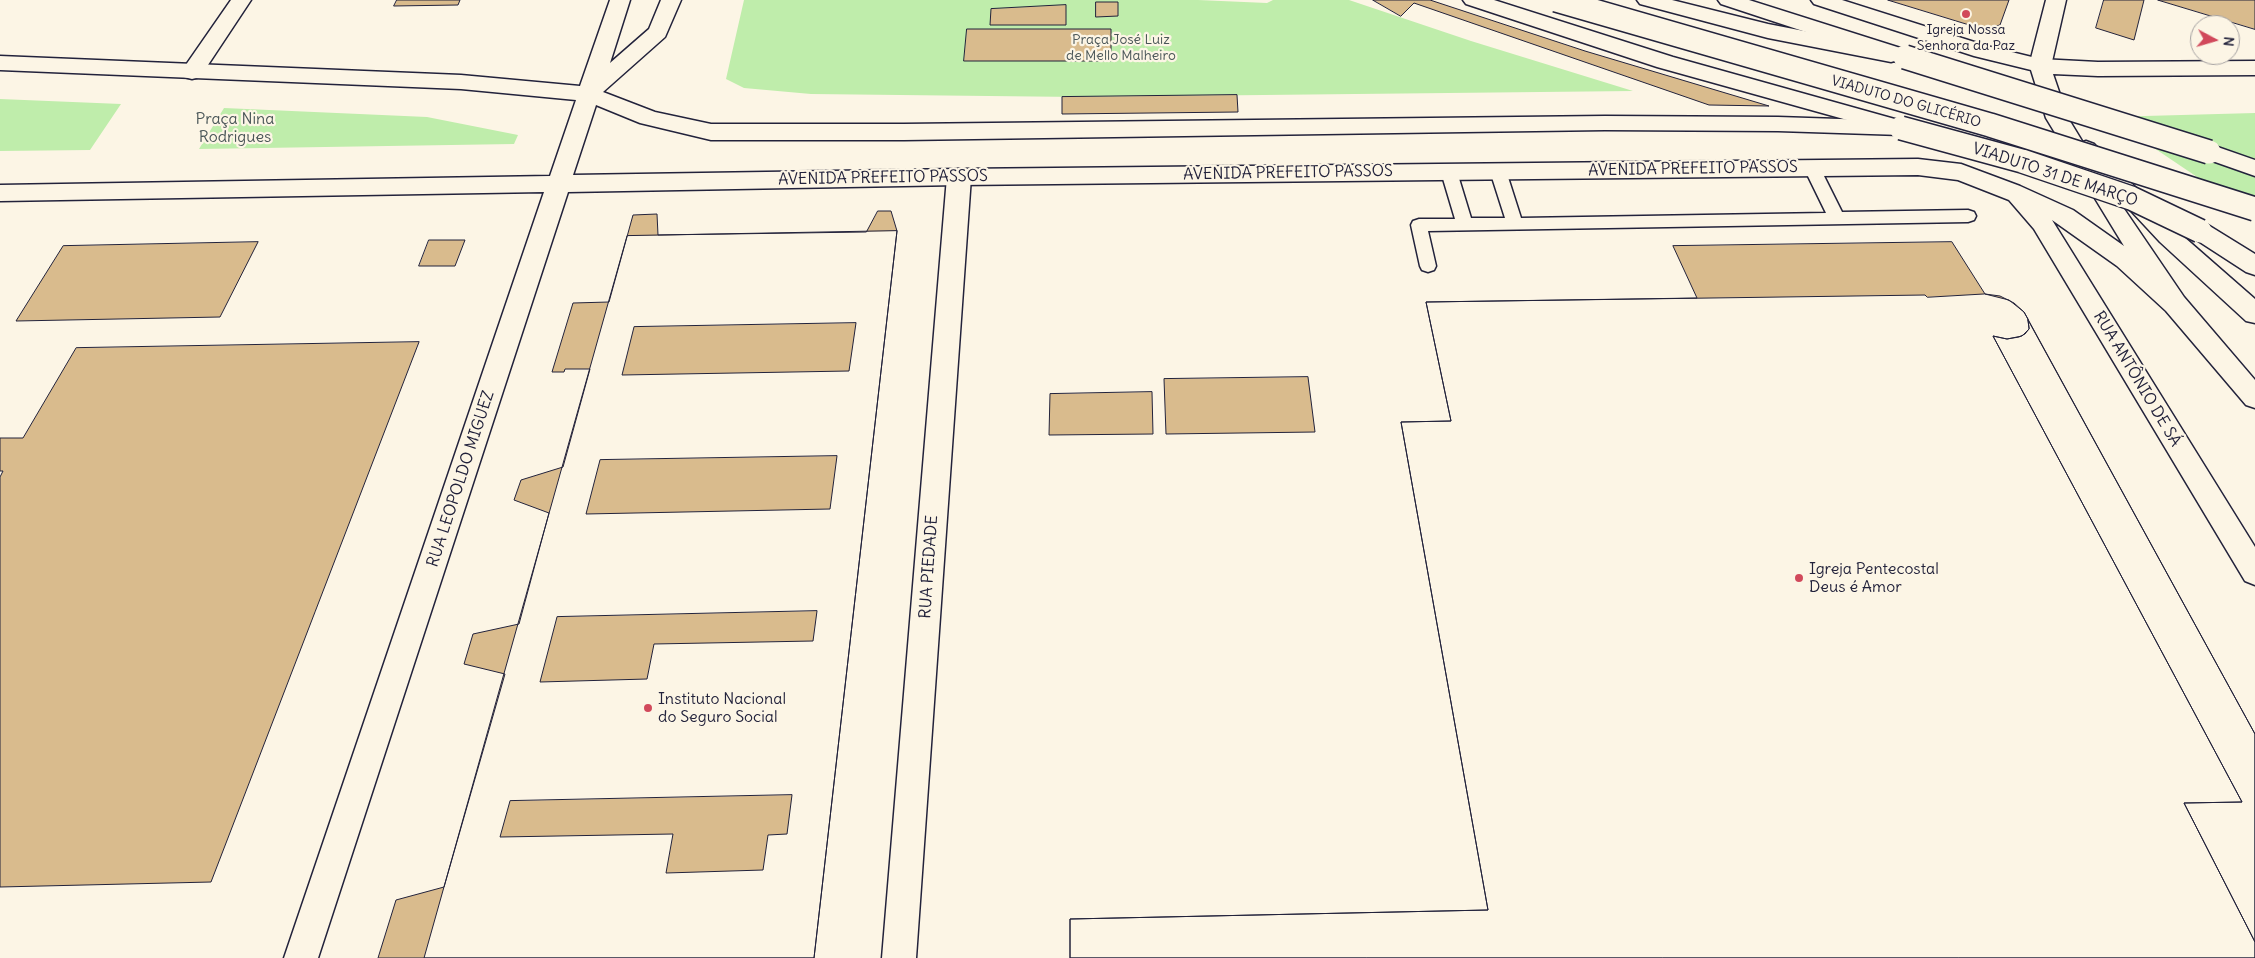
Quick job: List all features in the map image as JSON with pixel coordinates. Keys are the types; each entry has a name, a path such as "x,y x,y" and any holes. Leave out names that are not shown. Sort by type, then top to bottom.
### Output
{"main road":[{"path":"192,72 241,0"},
{"name":"RUA LEOPOLDO MIGUEZ","path":"301,958 620,0"},
{"path":"588,94 658,32 671,0"},
{"name":"VIADUTO DO GLICÉRIO","path":"1473,0 1666,62 1902,128"},
{"name":"VIADUTO DO GLICÉRIO","path":"1556,0 1990,126 2255,209"},
{"path":"1647,0 1768,31 1905,57"},
{"path":"1728,0 2255,168"},
{"path":"1821,0 1981,51 2040,66 2098,69 2255,68"},
{"path":"2056,0 2040,66 2057,118 2110,206 2175,304 2251,393"},
{"path":"0,63 461,82 588,94 648,118 711,132 1604,123 1778,124 1902,128"},
{"path":"2057,118 2168,236 2255,314"},
{"name":"VIADUTO 31 DE MARÇO","path":"1902,128 2022,161 2131,198 2200,231 2255,266"},
{"path":"2209,152 2255,163"},
{"name":"AVENIDA PREFEITO PASSOS","path":"560,184 959,177 1918,167 1961,172 2065,216 2126,260 2175,304"},
{"name":"RUA PIEDADE","path":"899,958 959,177"},
{"path":"0,193 560,184"},
{"name":"RUA ANTÔNIO DE SÁ","path":"2012,192 2042,224 2255,572"}],"lane":[{"path":"1812,168 1838,218"},
{"path":"1498,171 1515,224"},
{"path":"1448,172 1465,224"},
{"path":"1428,266 1419,225 1968,216"}],"green space":[{"name":"Praça José Luiz de Mello Malheiro","path":"744,0 1198,0 1267,3 1273,0 1349,0 1471,41 1633,91 1078,97 811,94 744,88 726,79"},
{"path":"0,99 121,104 90,150 0,151"},
{"name":"Praça Nina Rodrigues","path":"224,108 427,117 518,135 514,144 199,149"},
{"path":"2255,113 2255,216 2108,117"}],"building":[{"path":"397,0 460,0 458,5 394,6"},
{"path":"1373,0 1430,0 1585,51 1769,106 1709,105 1414,3 1401,16"},
{"name":"Igreja Nossa Senhora da Paz","path":"1888,0 2009,0 2000,25 1983,29"},
{"path":"2104,0 2144,0 2134,40 2096,28"},
{"path":"2158,0 2255,0 2255,29 2240,25 2240,15 2208,15"},
{"path":"1096,2 1118,2 1118,16 1096,17"},
{"path":"1066,5 1066,25 990,25 991,9"},
{"path":"967,29 1111,29 1111,61 964,61"},
{"path":"1237,95 1238,112 1062,114 1062,97"},
{"path":"878,211 891,211 897,231 814,958 378,958 396,900 444,887 505,674 464,664 473,634 519,624 549,513 514,500 521,480 563,467 590,369 565,369 564,372 552,372 573,303 609,302 633,215 657,214 658,235 866,232"},
{"path":"897,231 814,958 424,958 627,236","holes":["856,323 849,371 622,375 634,327","837,456 830,509 586,514 600,460","817,611 813,641 654,644 647,679 540,682 557,617","792,795 787,834 768,835 763,870 666,873 673,834 500,837 510,801"]},
{"path":"429,240 465,240 455,266 419,266"},
{"path":"258,242 220,317 16,321 63,246"},
{"name":"Igreja Pentecostal Deus é Amor","path":"1952,242 1985,294 2009,300 2024,312 2255,734 2255,958 1070,958 1070,919 1488,910 1401,422 1451,421 1426,302 1697,298 1673,246"},
{"name":"Igreja Pentecostal Deus é Amor","path":"1985,294 2000,296 2014,303 2024,312 2028,319 2029,329 2022,336 2007,339 1993,336 2242,802 2184,803 2255,942 2255,958 1070,958 1070,919 1488,910 1401,422 1451,421 1426,302 1925,295 1927,297"},
{"path":"2028,320 2255,734 2255,942 2184,803 2242,802 1993,336 2007,339 2019,337 2029,329"},
{"path":"419,342 211,882 0,887 0,477 3,471 0,471 0,438 23,438 76,348"},
{"path":"1308,377 1315,432 1166,434 1164,379"},
{"path":"1152,392 1153,434 1049,435 1050,394"}],"place":[{"name":"Igreja Nossa Senhora da Paz","path":"1966,14"},
{"name":"Igreja Pentecostal Deus é Amor","path":"1799,578"},
{"name":"Instituto Nacional do Seguro Social","path":"648,708"}]}
